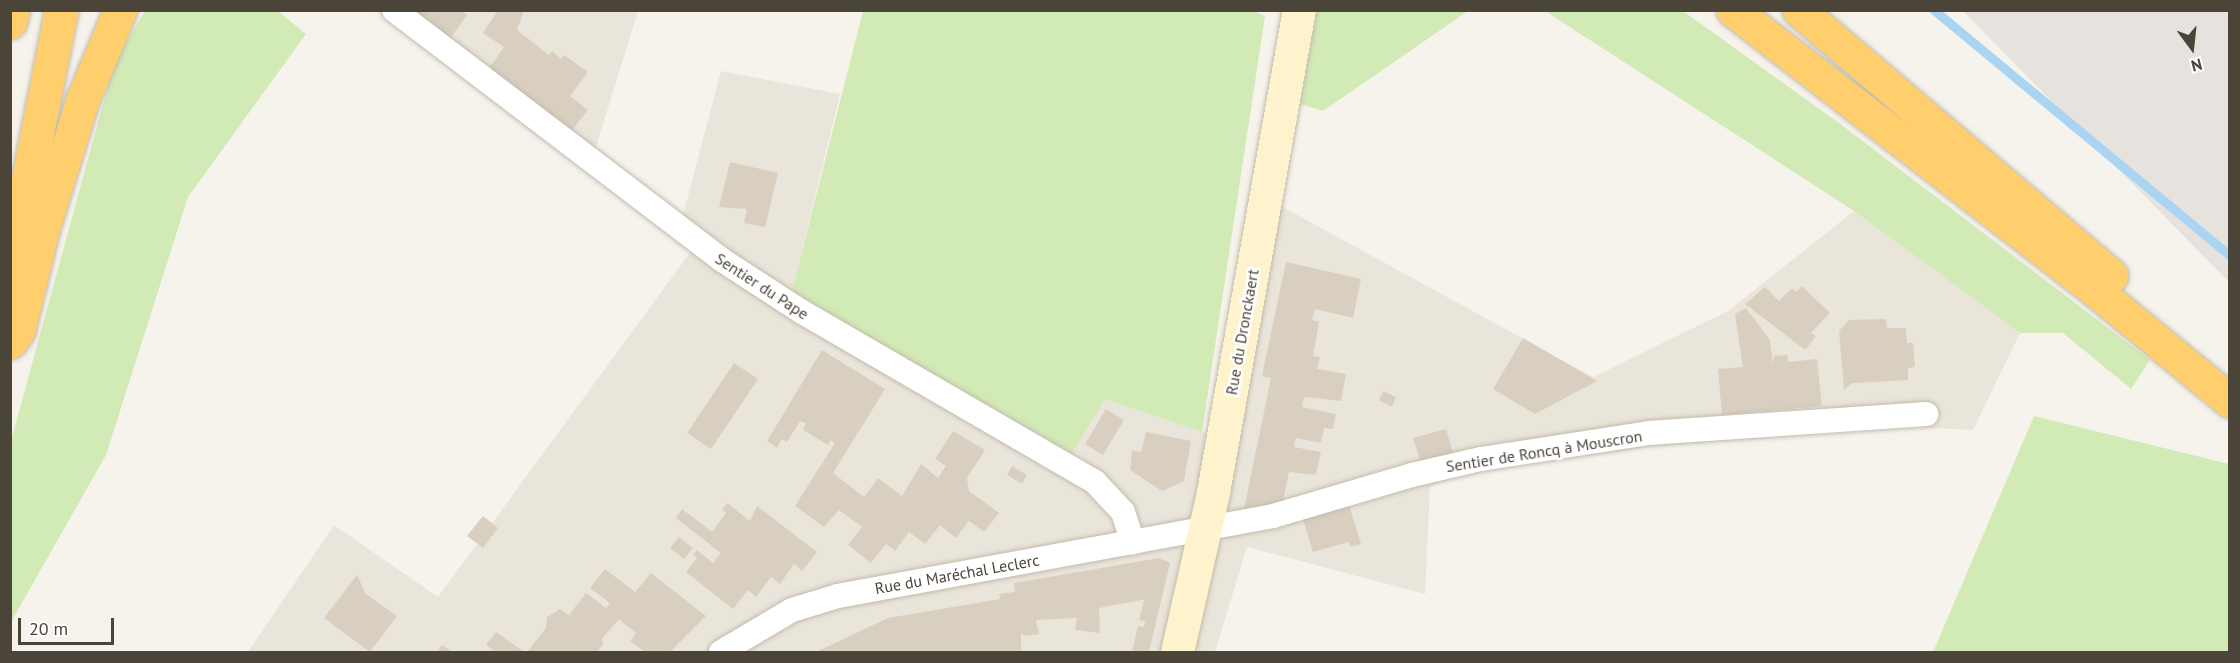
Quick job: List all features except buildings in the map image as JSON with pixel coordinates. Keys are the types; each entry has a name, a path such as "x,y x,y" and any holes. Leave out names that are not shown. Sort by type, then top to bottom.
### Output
{"highway":[{"path":"10,21 13,10"},
{"path":"10,271 61,10"},
{"path":"10,342 18,331 43,228 82,101 120,10"},
{"path":"1727,10 1782,48"},
{"path":"1733,10 2086,283 2229,401"},
{"path":"1799,10 2229,376"}],"main road":[{"name":"Rue du Dronckaert","path":"1177,652 1205,529 1299,10"}],"street":[{"name":"Sentier du Pape","path":"394,10 722,260 802,312 1095,482 1124,512 1133,542"},
{"name":"Sentier de Roncq à Mouscron","path":"1205,529 1273,516 1430,470 1557,445 1795,421 1926,414"},
{"name":"Rue du Maréchal Leclerc","path":"721,652 792,610 838,596 1205,529"}],"shaded area":[{"path":"392,11 638,11 595,150 682,219 721,71 840,94 791,295 1072,452 1105,399 1236,443 1281,206 1593,377 1728,311 1854,211 2020,333 1973,430 1909,427 1655,446 1458,474 1430,487 1425,594 1247,547 1215,652 248,652 334,525 438,597 692,250"},
{"path":"1963,11 2229,11 2229,282"}],"green space":[{"path":"1252,10 1265,16 1202,432 1105,399 1072,453 791,295 863,11"},
{"path":"1317,10 1468,11 1323,111 1300,104"},
{"path":"145,11 278,11 306,34 188,197 106,455 11,622 11,441 115,60"},
{"path":"1545,11 1683,11 1843,126 2150,360 2131,389 2063,333 2020,333 1854,211"},
{"path":"2034,416 2229,464 2229,652 1933,652"}],"waterway":[{"path":"1934,10 2230,256"}]}
